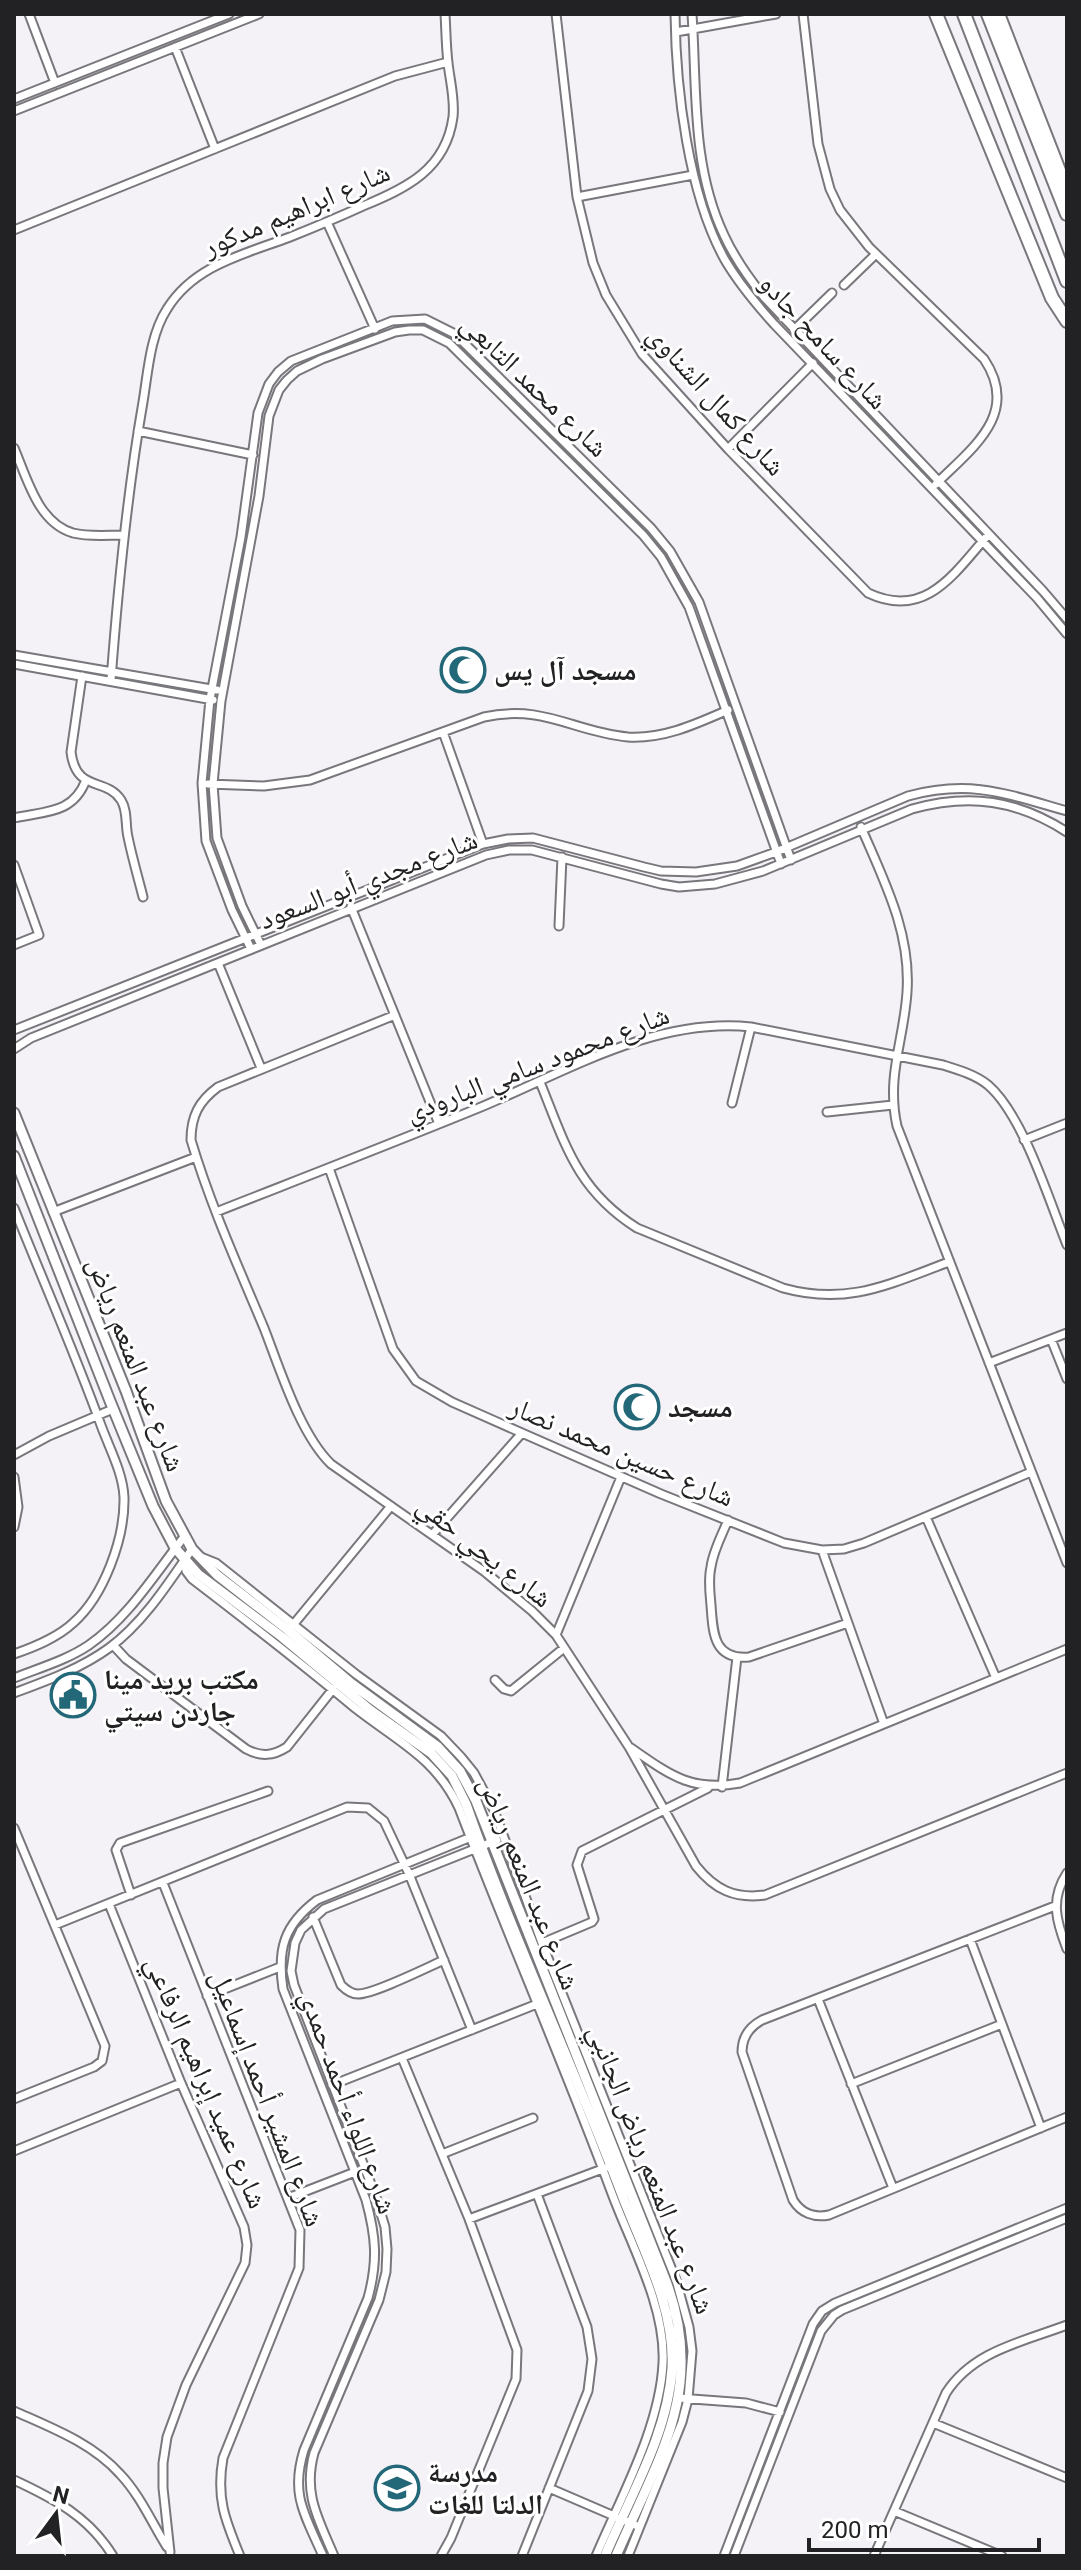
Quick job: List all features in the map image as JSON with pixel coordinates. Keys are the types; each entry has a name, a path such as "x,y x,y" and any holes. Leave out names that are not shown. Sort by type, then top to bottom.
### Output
{"main road":[{"path":"936,14 1052,298 1067,321"},
{"path":"964,14 1067,281"},
{"path":"988,14 1067,214"},
{"path":"998,14 1067,191"}],"street":[{"path":"29,14 55,83"},
{"path":"14,99 228,14"},
{"path":"14,111 259,14"},
{"name":"شارع ابراهيم مدكور","path":"111,680 124,535 138,431 156,335 165,311 180,290 200,274 396,193 413,183 434,162 448,136 452,117 445,14"},
{"name":"شارع كمال الشناوي","path":"556,14 583,230 593,263 622,325 642,354 728,449 862,587 884,600 901,603 918,600 933,592 985,538"},
{"name":"شارع سامح جادو","path":"675,14 693,175 712,232 739,282 774,324 985,538 1067,634"},
{"name":"شارع سامح جادو","path":"692,14 697,119 712,204 722,232 748,277 935,486"},
{"path":"676,32 776,14"},
{"path":"803,14 822,167 840,210 876,254 984,359 993,371 997,385 996,413 990,427 935,486"},
{"path":"175,47 215,149"},
{"path":"14,230 395,76 448,62"},
{"path":"104,63 109,74"},
{"path":"577,197 693,175"},
{"path":"327,222 379,338"},
{"path":"844,285 876,254"},
{"path":"794,330 832,293"},
{"name":"شارع محمد التابعي","path":"251,949 206,841 202,783 210,699 248,494 258,413 269,384 291,361 392,321 425,319 455,334 651,528 670,551 699,602 791,860"},
{"name":"شارع محمد التابعي","path":"261,945 217,838 213,784 221,701 259,496 269,416 279,390 297,371 395,332 423,330 449,343 643,535 676,581 689,607 781,864"},
{"path":"728,449 813,363"},
{"path":"138,431 253,455"},
{"path":"14,448 41,507 60,527 73,533 124,535"},
{"path":"248,494 259,496"},
{"name":"شارع سامح جادو","path":"985,538 1043,591 1067,619"},
{"path":"14,655 223,691"},
{"path":"14,664 221,701"},
{"path":"82,676 71,752 76,771 120,799 125,809 127,833 143,897"},
{"path":"202,783 264,786 310,780 484,717 516,713 548,716 611,734 647,737 682,729 736,706"},
{"path":"443,732 483,844"},
{"path":"14,818 69,805 80,795 86,780"},
{"name":"شارع مجدي أبو السعود","path":"14,1030 483,844 533,838 644,867 679,872 714,871 776,852 908,796 934,790 962,787 1019,796 1067,811"},
{"name":"شارع مجدي أبو السعود","path":"14,1049 42,1034 251,949 486,855 509,850 532,850 679,887 715,884 781,864 912,809 937,802 962,799 989,801 1017,809 1067,832"},
{"path":"1054,824 1059,816 1057,808"},
{"path":"857,818 894,903 906,947 907,993 892,1079 897,1126 1067,1563"},
{"path":"559,926 562,857"},
{"path":"14,865 39,935 14,945"},
{"path":"347,898 439,1124"},
{"path":"218,963 261,1068"},
{"name":"شارع يحي حقي","path":"395,1015 218,1087 200,1104 191,1127 191,1140 216,1212 313,1443 331,1464 509,1591 556,1635 629,1747 706,1879 719,1889 749,1897 765,1895 1067,1773"},
{"path":"37,1020 42,1034"},
{"name":"شارع محمود سامي البارودي","path":"216,1212 439,1124 624,1046 680,1029 728,1024 943,1065 985,1083 1002,1099 1024,1140 1067,1245"},
{"path":"732,1103 751,1027"},
{"path":"540,1082 584,1181 617,1215 637,1228 783,1288 828,1297 874,1289 949,1262"},
{"path":"827,1112 893,1105"},
{"name":"شارع عبد المنعم رياض","path":"14,1113 166,1501 184,1537 217,1575 291,1627 352,1684 438,1747 469,1776 478,1834"},
{"path":"1024,1140 1067,1123"},
{"name":"شارع عبد المنعم رياض","path":"14,1156 113,1409 153,1506 175,1548 185,1561 370,1710 431,1753 452,1776 616,2164 672,2282 681,2332 684,2398 650,2487 605,2556"},
{"path":"53,1212 196,1157"},
{"name":"شارع حسين محمد نصار","path":"329,1168 393,1349 416,1381 434,1393 621,1477 784,1543 822,1550 844,1549 864,1543 1031,1472"},
{"path":"14,1208 98,1415 122,1481 124,1495 113,1560 84,1612 74,1623 43,1642 14,1654"},
{"path":"55,1257 65,1258 70,1252"},
{"path":"66,1289 74,1281 83,1285"},
{"path":"989,1363 1067,1333"},
{"path":"1051,1339 1067,1379"},
{"path":"14,1455 49,1436 113,1409"},
{"path":"432,1535 522,1433"},
{"path":"14,1477 18,1507 14,1527"},
{"path":"556,1635 621,1477"},
{"path":"291,1627 391,1506"},
{"path":"926,1517 996,1678"},
{"path":"728,1520 711,1564 710,1586 714,1638 724,1651 737,1657 754,1655 848,1623"},
{"path":"14,1678 70,1655 101,1635 134,1601 184,1537"},
{"path":"822,1550 884,1724"},
{"path":"14,1693 81,1665 113,1645 195,1553"},
{"path":"185,1561 189,1575 427,1761 440,1775 478,1834"},
{"path":"113,1645 126,1659 246,1749 262,1755 280,1752 287,1747 333,1689"},
{"path":"495,1680 506,1691 511,1691 564,1648"},
{"path":"629,1747 671,1776 690,1784 722,1787 740,1783 1067,1649"},
{"path":"722,1787 737,1657"},
{"name":"شارع عبد المنعم رياض الجانبي","path":"469,1776 494,1810 616,2164"},
{"path":"542,1943 594,1919 577,1865 582,1851 710,1787"},
{"path":"131,1895 116,1850 120,1843 268,1791"},
{"path":"55,1925 347,1807 368,1808 384,1821 409,1874 472,2030"},
{"name":"شارع اللواء أحمد حمدي","path":"323,2556 298,2494 297,2473 368,2298 375,2272 376,2249 374,2229 355,2172 283,1989 280,1967 284,1941 302,1911 317,1900 499,1826"},
{"path":"14,1828 103,2041 104,2054 102,2061 94,2067 14,2099"},
{"path":"444,1960 371,1991 355,1994 341,1985 313,1917 324,1909 502,1837"},
{"name":"شارع عبد المنعم رياض","path":"482,1846 514,1899 616,2164 663,2302 672,2349 671,2381 665,2412 616,2556"},
{"name":"شارع عبد المنعم رياض الجانبي","path":"482,1846 537,2004 616,2164"},
{"path":"1067,1873 1059,1886 1055,1906 1067,1949"},
{"name":"شارع المشير أحمد إسماعيل","path":"163,1883 300,2230 299,2268 229,2438 219,2479 220,2501 240,2556"},
{"path":"514,1899 524,1895"},
{"name":"شارع عميد إبراهيم الرفاعي","path":"109,1904 181,2083 244,2227 247,2245 245,2263 186,2385 167,2437 163,2488 171,2554"},
{"path":"1055,1906 757,2023 749,2030 742,2046 743,2057 793,2200 799,2209 808,2214 824,2216 1067,2117"},
{"name":"شارع اللواء أحمد حمدي","path":"313,1917 301,1930 295,1943 291,1971 303,2011 372,2185 385,2227 386,2272 379,2300 314,2453 309,2473 309,2491 334,2556"},
{"path":"970,1939 1041,2128"},
{"path":"207,1996 280,1967"},
{"path":"818,1999 893,2188"},
{"path":"323,2089 537,2004"},
{"path":"851,2084 1002,2024"},
{"path":"402,2058 515,2340 518,2369 457,2524 441,2556"},
{"path":"14,2151 181,2083"},
{"path":"442,2154 533,2118"},
{"path":"469,2219 616,2164"},
{"path":"288,2198 355,2172"},
{"path":"522,2556 588,2391 592,2359 587,2327 537,2194"},
{"path":"724,2556 780,2412 821,2331 834,2315 847,2303 1067,2208"},
{"path":"847,2303 1067,2218"},
{"path":"874,2556 946,2393 956,2378 969,2365 985,2356 1067,2325"},
{"path":"353,2337 363,2341"},
{"path":"734,2556 794,2387"},
{"path":"684,2398 746,2403 780,2412"},
{"path":"14,2411 104,2458 138,2496 171,2554"},
{"path":"933,2423 1067,2478"},
{"path":"14,2480 78,2514 92,2527 113,2556"},
{"path":"549,2488 626,2521"},
{"path":"894,2511 1002,2556"},
{"path":"596,2556 626,2521"},
{"path":"626,2521 628,2556"}],"place":[{"name":"مسجد آل يس","path":"463,670"},
{"name":"مسجد","path":"637,1407"},
{"name":"مكتب بريد مينا جاردن سيتي","path":"73,1695"},
{"name":"مدرسة الدلتا للغات","path":"397,2488"}]}
